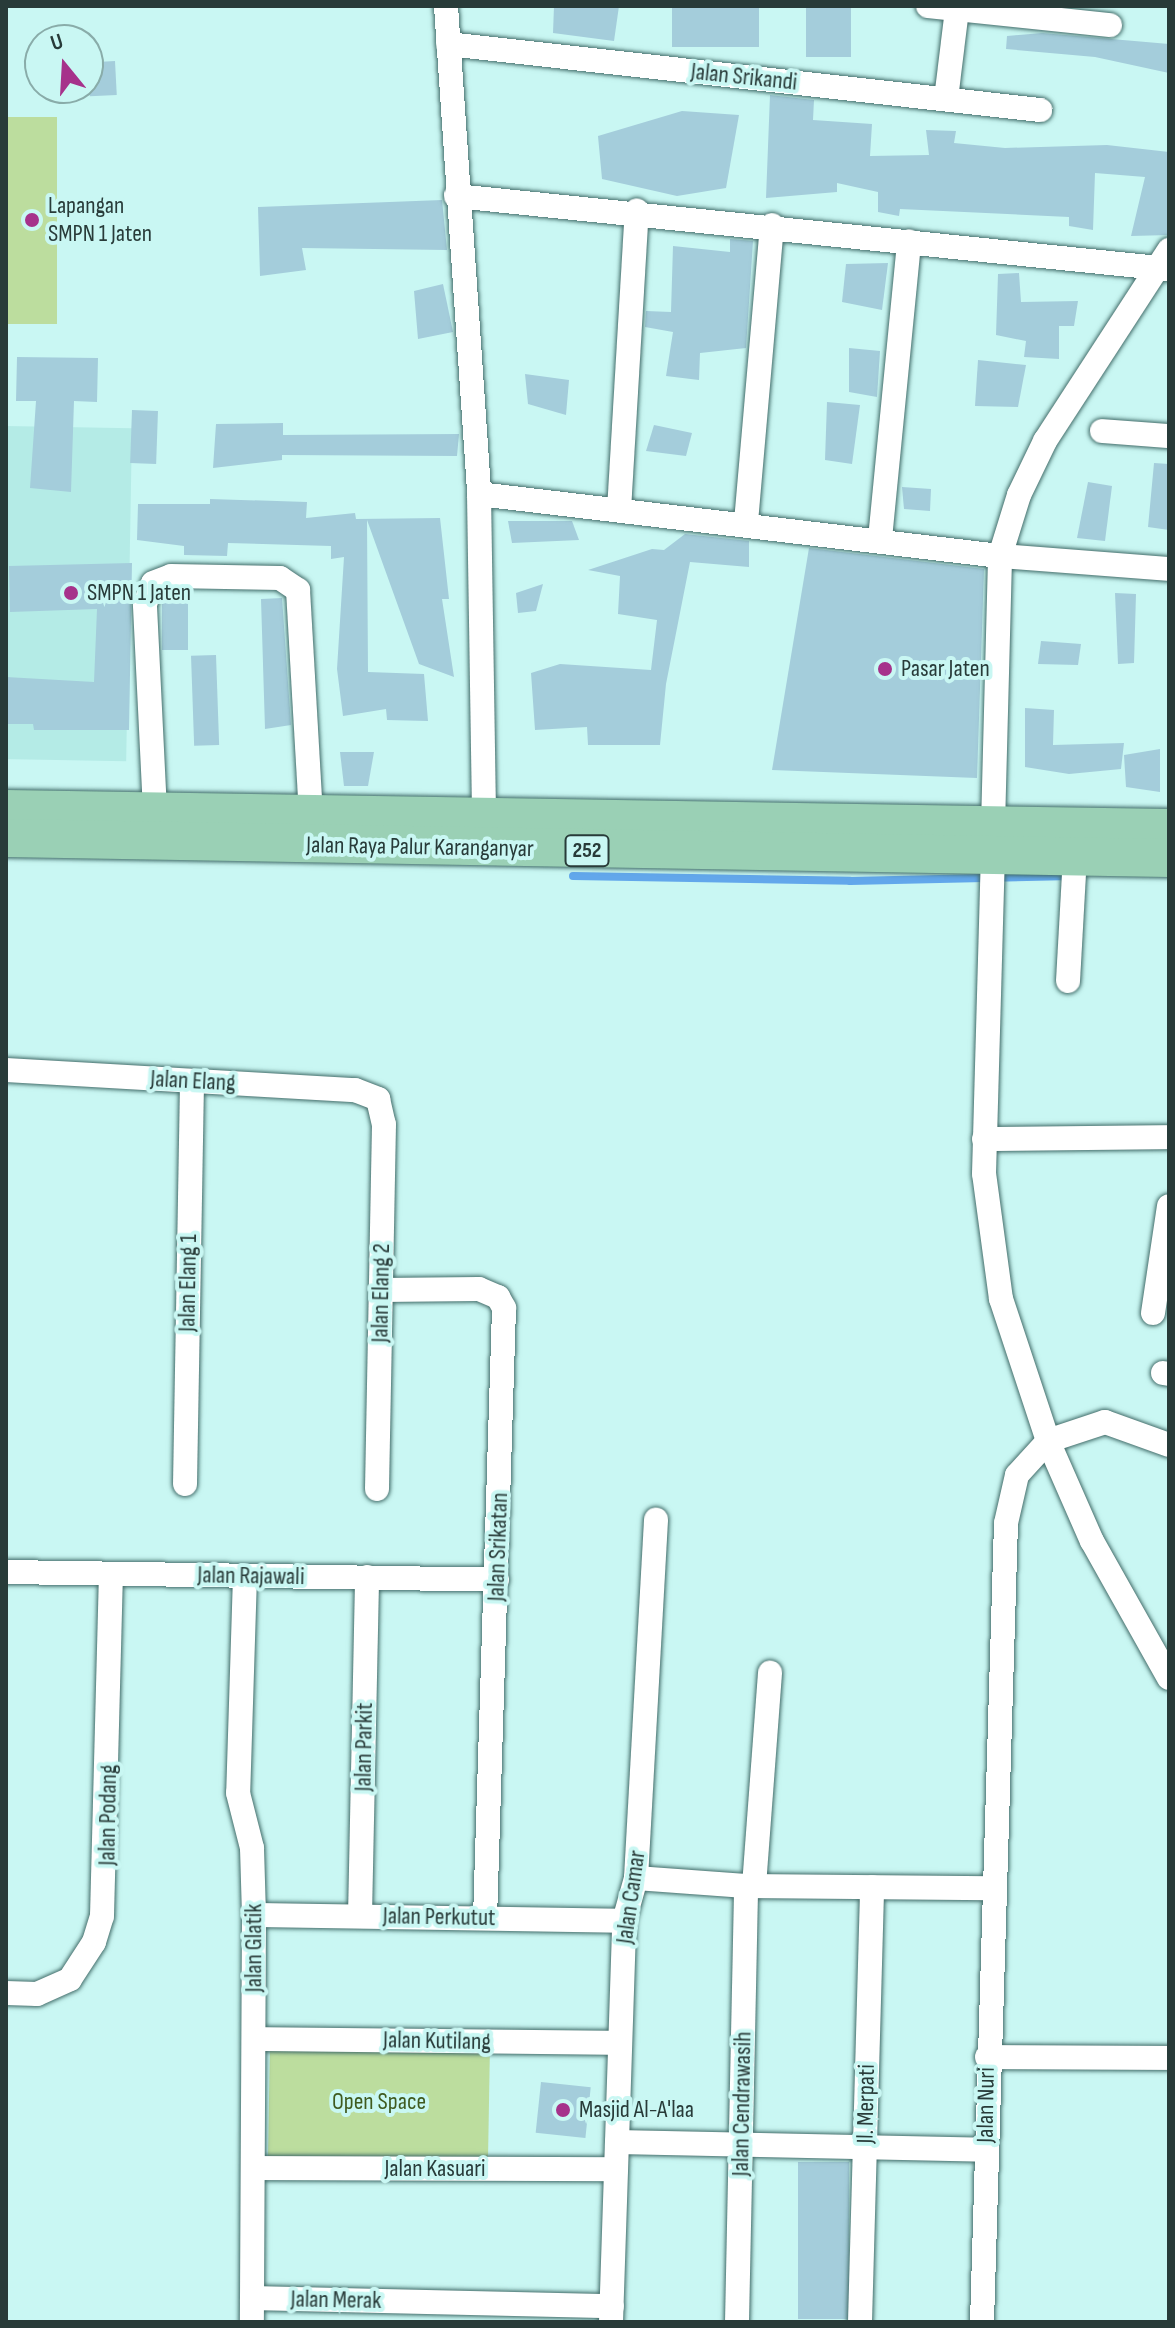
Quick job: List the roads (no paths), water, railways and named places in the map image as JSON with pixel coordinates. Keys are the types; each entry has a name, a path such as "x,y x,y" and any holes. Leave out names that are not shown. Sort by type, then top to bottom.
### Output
{"main road":[{"name":"Jalan Raya Palur Karanganyar","path":"6,809 311,813 484,831 992,862 1169,858"},
{"name":"Jalan Raya Palur Karanganyar","path":"1075,858 1169,828"},
{"name":"Jalan Raya Palur Karanganyar","path":"6,838 484,831"}],"street":[{"path":"446,6 456,196 479,494 484,831"},
{"path":"928,6 1110,25"},
{"path":"946,99 957,9"},
{"name":"Jalan Srikandi","path":"448,44 1040,110"},
{"path":"456,196 1165,263 1039,451 1000,556 984,1174 1001,1299 1048,1441 1098,1553 1169,1678"},
{"path":"619,510 637,211"},
{"path":"746,522 772,225"},
{"path":"880,539 909,241"},
{"path":"1102,431 1169,436"},
{"path":"479,494 746,522 1000,556 1169,569"},
{"path":"155,811 145,604 153,583 171,576 280,578 298,590 311,813"},
{"path":"1068,981 1075,858"},
{"name":"Jalan Elang","path":"6,1070 355,1090 378,1099"},
{"name":"Jalan Elang 1","path":"185,1484 192,1081"},
{"name":"Jalan Elang 2","path":"377,1489 384,1124 378,1099"},
{"path":"984,1139 1169,1137"},
{"path":"1153,1313 1169,1206"},
{"name":"Jalan Srikatan","path":"381,1290 479,1289 502,1303 497,1580 485,1918"},
{"path":"1048,1441 1105,1422 1169,1445"},
{"name":"Jalan Nuri","path":"982,2322 992,1888 1008,1497 1017,1475 1048,1441"},
{"name":"Jalan Camar","path":"611,2314 624,1921 636,1878 656,1520"},
{"name":"Jalan Rajawali","path":"6,1572 497,1580"},
{"name":"Jalan Podang","path":"6,1993 37,1994 70,1979 94,1942 102,1916 111,1574"},
{"name":"Jalan Glatik","path":"245,1576 238,1793 252,1848 254,1915 252,2310"},
{"name":"Jalan Parkit","path":"360,1916 367,1577"},
{"name":"Jalan Cendrawasih","path":"737,2322 750,1886 770,1673"},
{"path":"636,1878 750,1886 992,1888"},
{"name":"Jl. Merpati","path":"860,2322 872,1887"},
{"name":"Jalan Perkutut","path":"254,1915 624,1921"},
{"name":"Jalan Kutilang","path":"254,2039 620,2043"},
{"path":"987,2057 1169,2058"},
{"path":"617,2142 865,2150 986,2150"},
{"name":"Jalan Kasuari","path":"254,2168 616,2169"},
{"name":"Jalan Merak","path":"252,2310 611,2314"}],"waterway":[{"path":"573,876 850,881 1072,876"}],"place":[{"name":"Lapangan SMPN 1 Jaten","path":"32,220"},
{"name":"SMPN 1 Jaten","path":"71,593"},
{"name":"Pasar Jaten","path":"885,669"},
{"name":"Masjid Al-A'laa","path":"563,2110"}],"park label":[{"name":"Open Space","path":"379,2102"}]}
